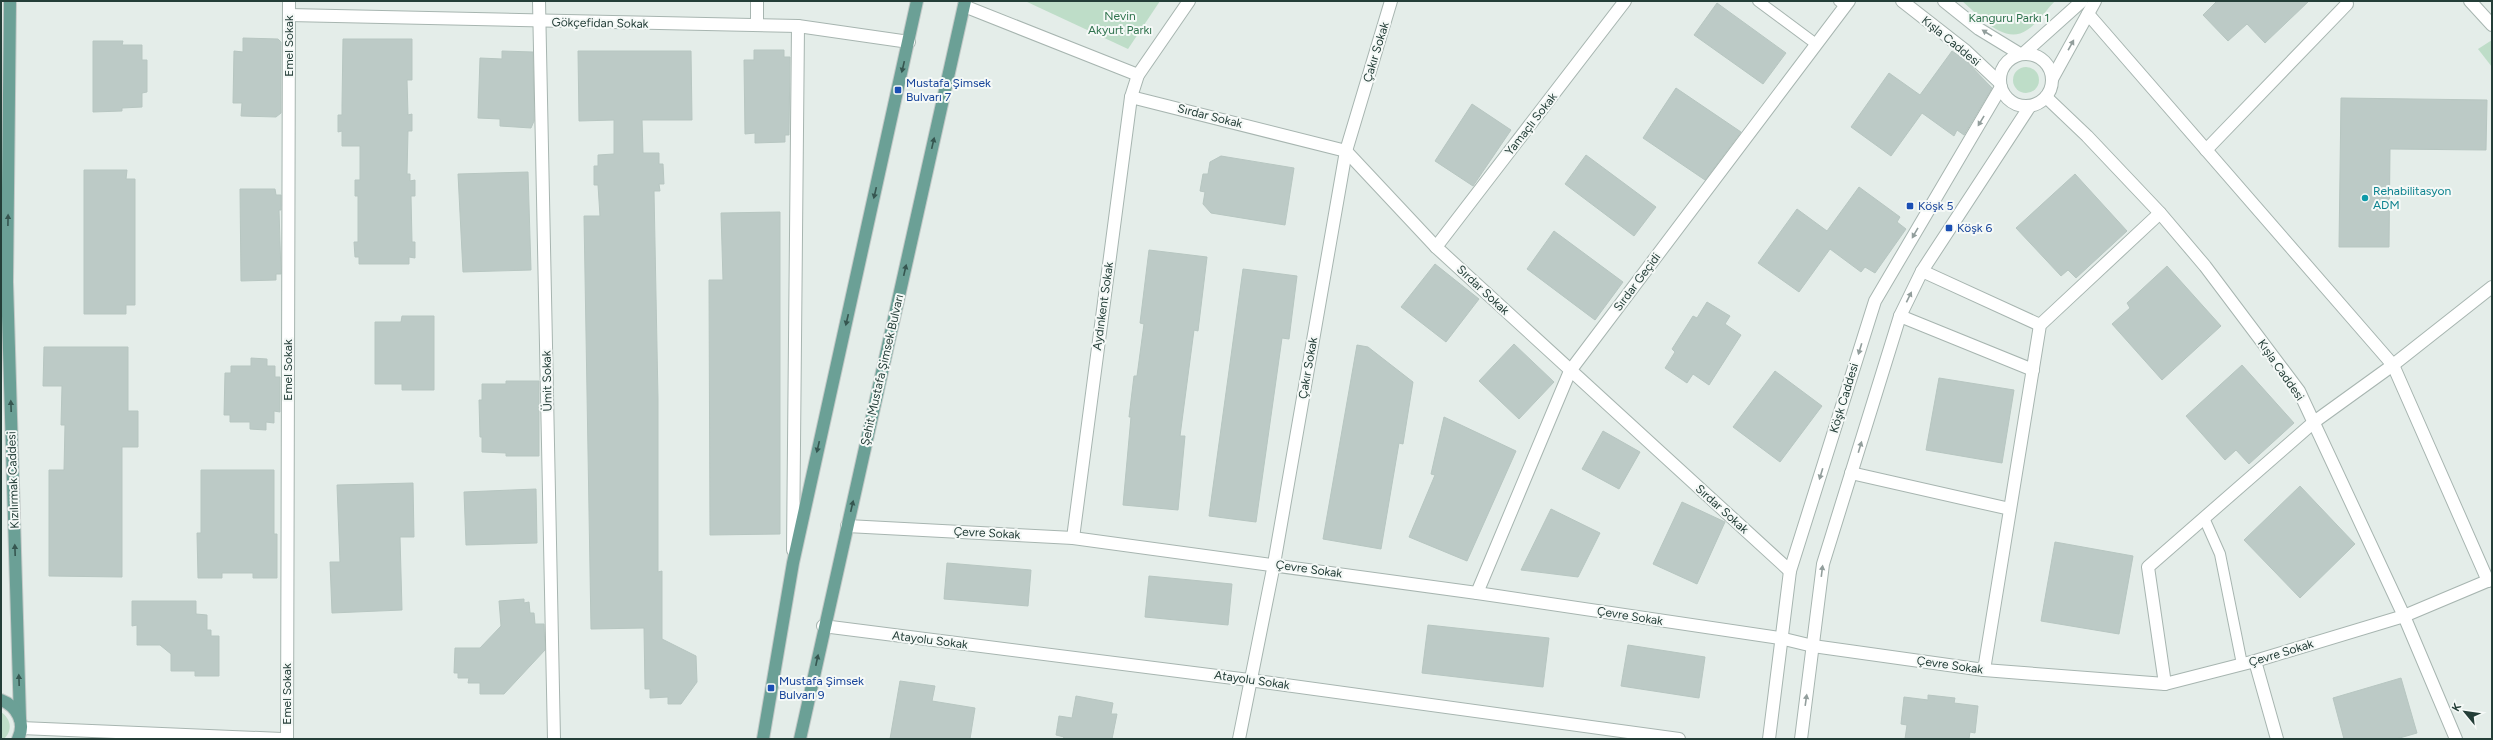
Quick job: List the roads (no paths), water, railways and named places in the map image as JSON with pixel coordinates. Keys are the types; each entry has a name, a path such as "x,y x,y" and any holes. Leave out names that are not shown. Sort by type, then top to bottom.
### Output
{"main road":[{"name":"Kızılırmak Caddesi","path":"10,1 7,282 19,732"},
{"path":"763,739 793,564 917,1"},
{"name":"Şehit Mustafa Şimsek Bulvarı","path":"800,739 824,626 965,3"},
{"path":"1,700 13,707 19,732"}],"street":[{"name":"Emel Sokak","path":"287,739 289,1"},
{"name":"Ümit Sokak","path":"539,1 554,739"},
{"path":"757,1 757,25"},
{"name":"Aydınkent Sokak","path":"1073,538 1131,96 1138,75 1189,1"},
{"name":"Çakır Sokak","path":"1239,739 1249,680 1274,564 1346,151 1392,1"},
{"name":"Yamaçlı Sokak","path":"1436,246 1625,1"},
{"name":"Kışla Caddesi","path":"1902,1 1966,51 2000,85"},
{"path":"1944,1 1979,28 2022,54 2042,59 2048,66 2052,79"},
{"path":"2030,106 2012,102 2005,96 2000,85 2004,64 2011,58 2022,54 2082,1"},
{"path":"1801,739 1823,564 1900,316 1922,271 2030,106 2046,97 2052,79 2095,1"},
{"path":"2470,1 2492,25"},
{"path":"965,3 1138,75"},
{"name":"Sırdar Geçidi","path":"1477,593 1570,371 1816,44 1844,3"},
{"path":"2206,150 2347,4"},
{"path":"2088,14 2393,365 2490,580"},
{"name":"Gökçefidan Sokak","path":"289,15 540,22 798,26 909,42"},
{"path":"793,564 798,26"},
{"name":"Köşk Caddesi","path":"1769,739 1780,638 1790,571 1875,300 2000,85"},
{"name":"Sırdar Sokak","path":"1131,96 1346,151 1436,246 1570,371 1790,571"},
{"name":"Kışla Caddesi","path":"2046,97 2160,213 2205,266 2299,392 2404,616 2456,739"},
{"path":"1984,670 2040,325 2160,213"},
{"path":"1922,271 2040,325"},
{"path":"2165,684 2148,567 2314,422 2393,365 2492,287"},
{"path":"1900,316 2033,370"},
{"path":"1851,473 2010,509"},
{"name":"Çevre Sokak","path":"847,526 1073,538 1274,564 1477,593 1780,638 1813,646 1984,670 2165,684 2255,661 2404,616 2490,580"},
{"name":"Atayolu Sokak","path":"824,626 1249,680 1679,739"},
{"path":"2255,661 2277,739"},
{"path":"19,732 282,739"}],"lane":[{"path":"1758,1 1816,44"},
{"path":"2204,518 2220,554 2242,664"}],"place":[{"name":"Mustafa Şimsek Bulvarı 7","path":"898,90"},
{"name":"Rehabilitasyon ADM","path":"2365,198"},
{"name":"Köşk 5","path":"1910,206"},
{"name":"Köşk 6","path":"1949,228"},
{"name":"Mustafa Şimsek Bulvarı 9","path":"771,688"}],"park label":[{"name":"Kanguru Parkı 1","path":"2009,18"},
{"name":"Nevin Akyurt Parkı","path":"1120,23"}]}
